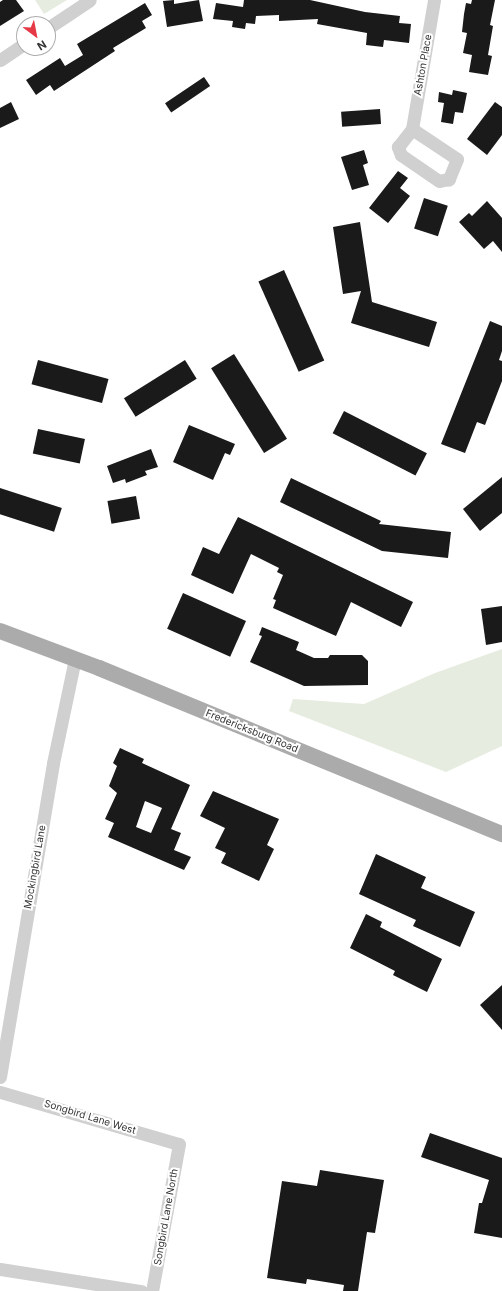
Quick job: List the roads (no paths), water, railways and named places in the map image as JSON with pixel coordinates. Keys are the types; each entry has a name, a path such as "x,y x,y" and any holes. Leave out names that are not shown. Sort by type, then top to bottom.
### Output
{"main road":[{"name":"Fredericksburg Road","path":"0,631 75,659 501,831"}],"street":[{"path":"56,23 90,0"},
{"name":"Ashton Place","path":"412,130 457,159 449,179 439,181 398,151 401,143 412,130 434,0"},
{"path":"0,60 16,49"},
{"name":"Mockingbird Lane","path":"0,1077 52,763 75,659"},
{"name":"Songbird Lane West","path":"0,1092 179,1144"},
{"name":"Songbird Lane North","path":"152,1291 179,1144"},
{"path":"0,1269 141,1291"}]}
